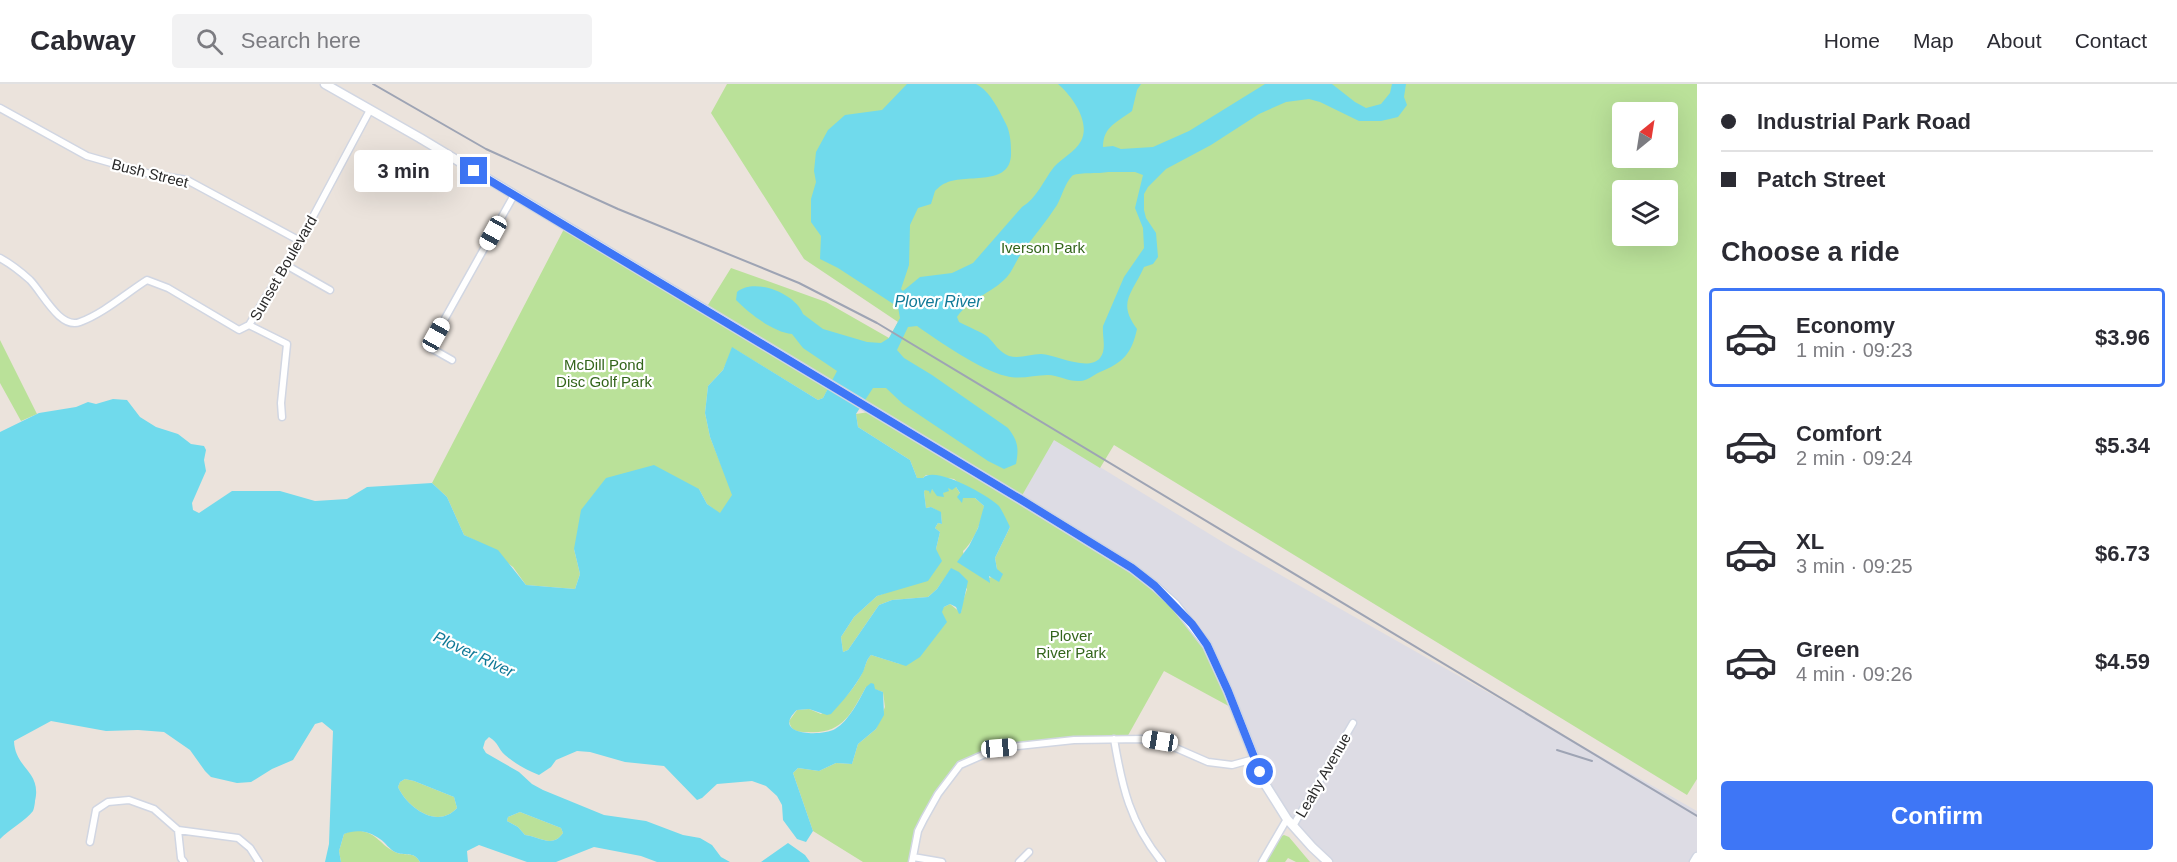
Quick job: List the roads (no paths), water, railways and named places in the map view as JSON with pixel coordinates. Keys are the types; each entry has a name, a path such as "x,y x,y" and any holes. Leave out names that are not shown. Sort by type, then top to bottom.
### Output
{"street":[{"path":"325,84 514,195 1124,563 1155,586 1187,617 1207,645 1265,784 1287,819 1328,862"},
{"name":"Bush Street","path":"0,108 87,156 115,165 187,180 300,241"},
{"name":"Sunset Boulevard","path":"282,417 286,344 249,325 300,241 370,110"},
{"path":"452,360 429,347 514,195"},
{"path":"0,258 16,267 32,282 64,321 77,324 147,280 168,288 239,330 249,325"},
{"path":"286,265 330,290"},
{"name":"Leahy Avenue","path":"1293,826 1353,723"},
{"path":"942,862 913,859 918,831 924,819 938,794 960,765 999,748 1114,738 1160,741 1208,762 1232,765 1254,759"},
{"path":"1114,738 1126,797 1141,834 1162,862"},
{"path":"90,842 96,810 108,802 129,800 154,809 178,830 238,838 250,848 259,862"},
{"name":"Leahy Avenue","path":"1262,862 1287,819"},
{"path":"178,830 181,858 184,862"},
{"path":"1019,862 1029,852"},
{"path":"1694,862 1697,857"}],"water":[{"name":"Plover River","path":"907,84 976,84 986,91 997,107 1007,127 1010,141 1010,163 1005,170 997,175 955,180 940,186 935,191 931,204 918,208 910,225 909,265 901,289 903,291 920,277 952,273 973,263 1022,207 1032,199 1054,167 1081,141 1084,126 1082,118 1074,102 1058,84 1141,84 1137,90 1132,111 1108,129 1104,140 1103,147 1113,146 1121,149 1153,147 1189,131 1265,84 1332,84 1366,108 1381,104 1390,93 1392,84 1406,84 1404,97 1407,105 1398,117 1381,121 1359,121 1309,99 1286,102 1259,114 1211,145 1166,169 1144,194 1144,210 1146,218 1156,233 1158,257 1153,264 1144,267 1128,298 1128,312 1137,329 1132,345 1115,365 1088,379 1076,381 1048,375 1006,376 972,362 917,326 908,327 897,350 904,358 1008,428 1017,445 1016,464 1004,469 988,461 903,404 886,388 873,388 856,414 858,427 910,460 917,478 939,475 974,489 999,506 1010,527 995,558 997,569 1003,574 999,582 989,576 990,583 957,562 969,546 978,528 984,506 975,498 963,498 962,503 957,497 960,493 956,487 952,490 948,488 949,491 943,493 944,497 937,496 932,489 930,494 925,490 926,508 931,507 941,512 942,524 938,523 935,528 940,532 936,549 942,561 928,581 877,596 854,617 841,637 843,652 848,650 879,605 892,600 928,597 937,589 951,568 968,581 961,613 959,614 956,607 950,604 944,607 942,612 947,622 920,657 906,666 871,655 856,683 831,714 827,715 809,709 797,710 790,718 790,725 793,729 801,732 828,732 845,721 866,687 871,683 874,684 875,689 883,692 884,715 876,729 858,744 852,764 836,763 819,771 798,768 793,773 813,831 806,842 797,839 783,820 782,805 777,796 766,786 752,781 717,784 697,800 664,766 625,762 590,752 577,751 556,760 551,767 539,775 521,767 509,758 489,737 483,748 486,753 519,772 543,790 604,815 646,821 683,835 700,838 712,845 721,857 730,862 657,862 641,856 594,847 556,862 527,862 479,845 467,851 468,862 420,862 415,856 395,852 372,834 358,831 344,834 339,851 341,862 325,862 329,844 333,731 322,722 315,724 293,760 251,782 237,783 211,777 190,750 164,732 106,731 51,721 14,741 19,758 35,783 35,805 30,814 0,839 0,432 39,413 76,407 88,402 96,404 113,399 127,400 140,417 156,427 178,434 191,444 204,446 206,471 192,503 193,510 199,513 232,491 280,491 315,501 347,499 367,487 432,483 447,497 464,535 498,550 526,585 575,589 580,574 574,549 581,510 606,478 654,465 699,489 707,504 720,513 732,495 710,437 705,413 708,386 723,370 732,347 818,400 823,398 837,371 803,348 792,334 777,330 755,316 736,300 737,292 754,286 774,290 792,300 803,314 823,329 867,342 881,343 889,338 900,318 898,307 820,259 821,236 811,222 811,199 816,182 814,171 816,152 828,130 845,115 882,110","holes":["1135,172 1143,175 1135,208 1143,228 1144,248 1124,277 1103,326 1104,347 1100,358 1095,362 1080,363 1041,354 1009,356 988,337 959,322 957,317 962,311 974,300 1001,283 1009,274 1057,205 1072,176","405,779 414,781 454,797 457,808 441,817 423,813 402,795 398,787","520,812 561,828 563,833 559,838 550,841 525,835 518,827 507,821 508,817"]},
{"path":"788,843 805,855 810,862 761,862"}],"railway":[{"path":"373,84 486,149 618,209 799,283 877,323 1697,816"},
{"path":"1557,750 1592,761"}],"park label":[{"name":"Iverson Park","path":"1043,247"},
{"name":"McDill Pond Disc Golf Park","path":"604,372"},
{"name":"Plover River Park","path":"1071,644"}]}
